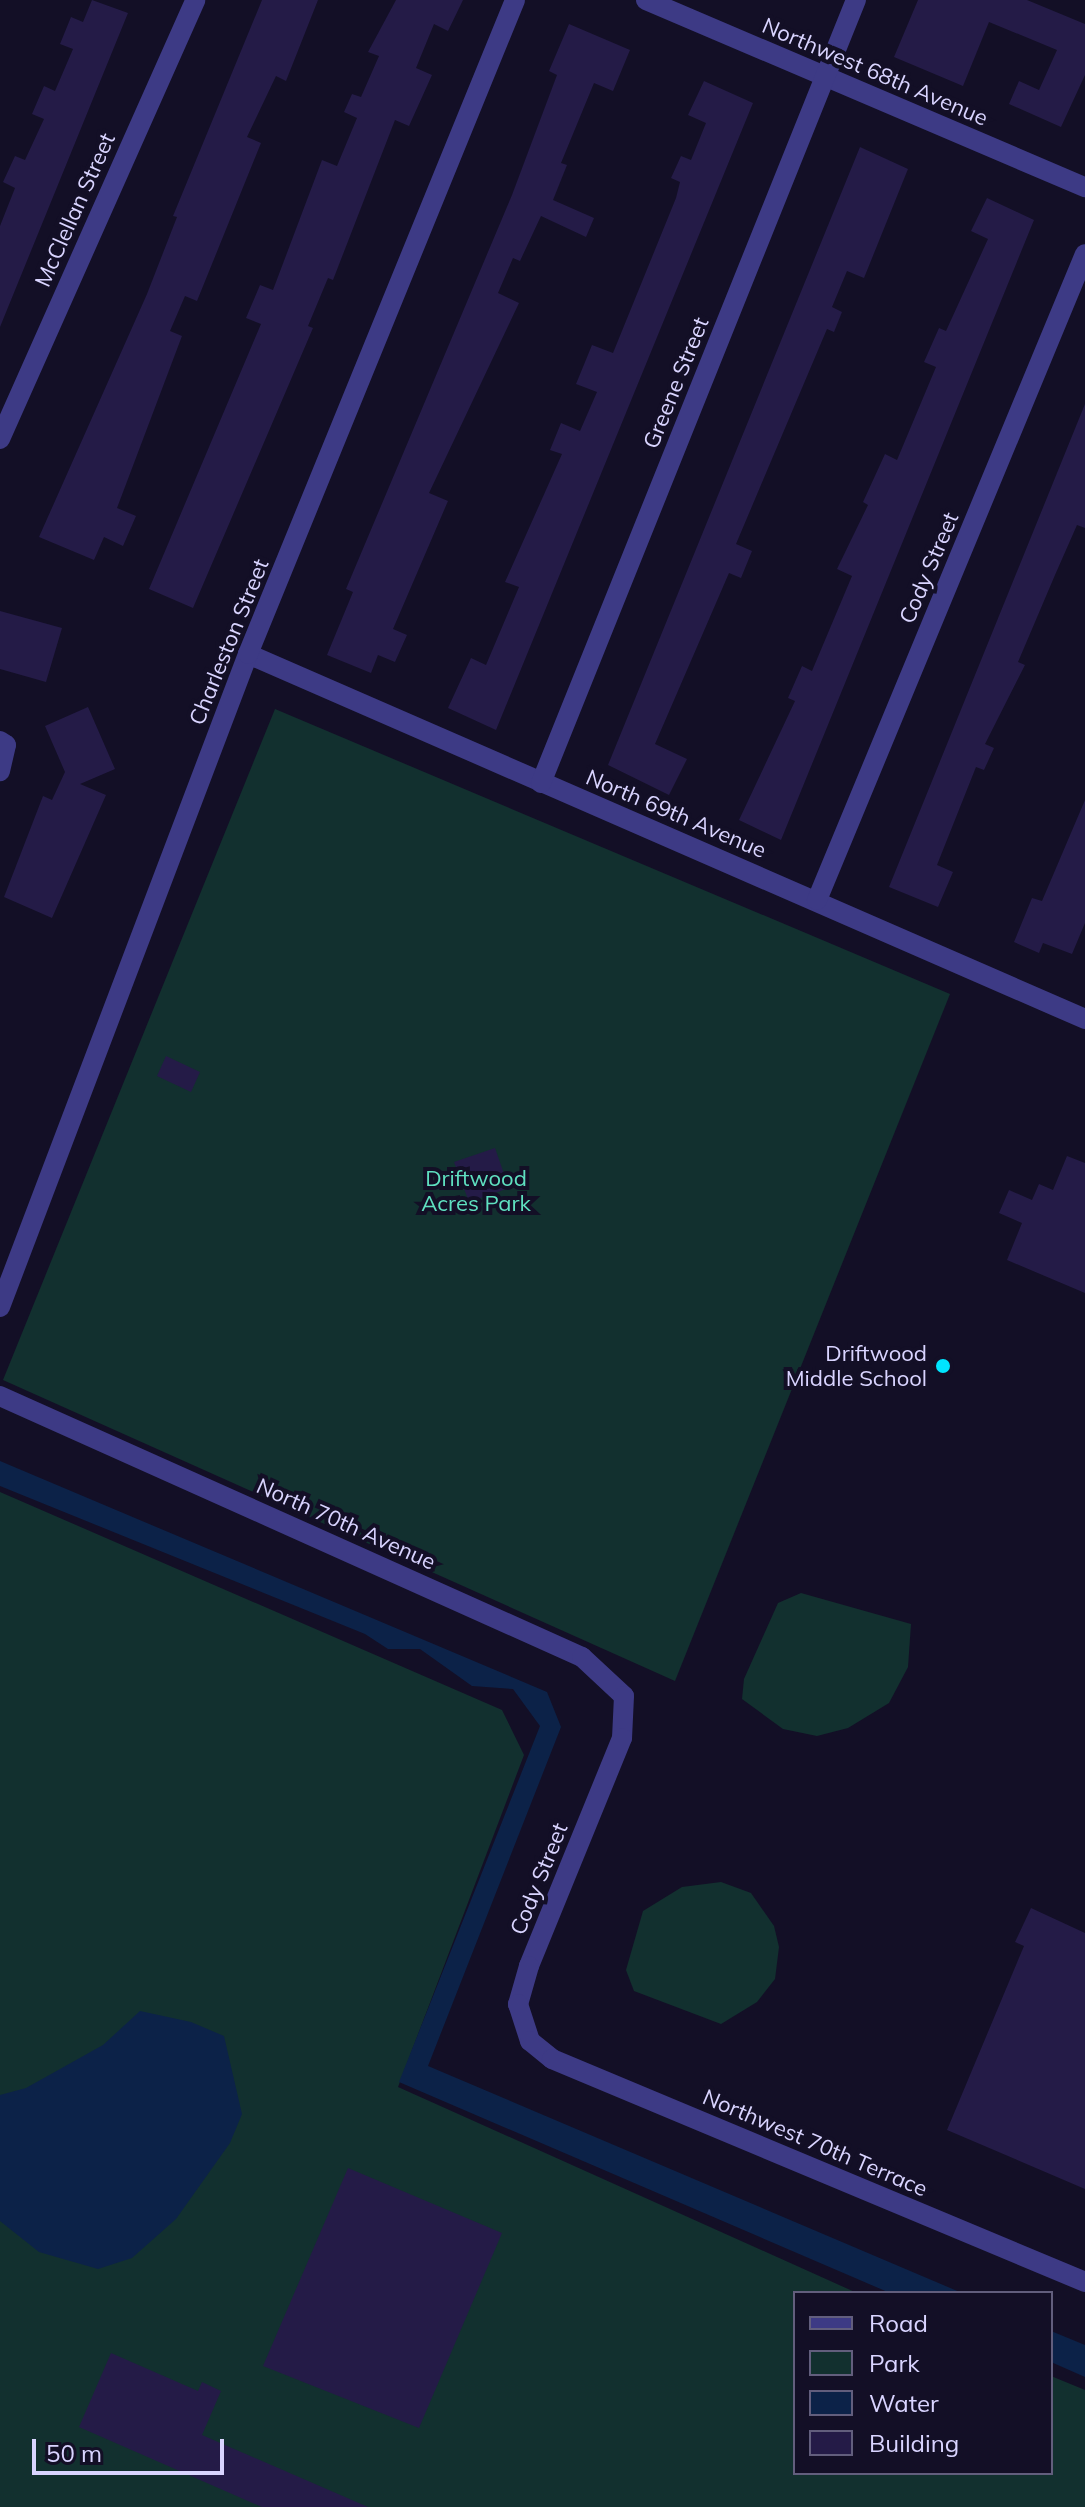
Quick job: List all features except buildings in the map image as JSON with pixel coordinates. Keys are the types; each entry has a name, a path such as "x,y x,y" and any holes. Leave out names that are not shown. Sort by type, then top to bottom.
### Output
{"street":[{"name":"McClellan Street","path":"0,439 195,0"},
{"name":"Charleston Street","path":"0,1307 248,654 515,0"},
{"name":"Northwest 68th Avenue","path":"646,0 1085,187"},
{"name":"Greene Street","path":"541,783 856,0"},
{"name":"Cody Street","path":"817,900 1085,254"},
{"name":"North 69th Avenue","path":"248,654 1085,1019"},
{"path":"0,741 6,745 0,771"},
{"name":"North 70th Avenue","path":"0,1396 582,1657 624,1696 622,1738"},
{"name":"Cody Street","path":"530,2041 518,2004 529,1966 622,1738"},
{"name":"Northwest 70th Terrace","path":"530,2041 552,2059 1085,2282"}],"green space":[{"name":"Driftwood Acres Park","path":"275,709 950,994 675,1681 3,1380"},
{"path":"0,1492 502,1710 524,1755 398,2087 853,2291 793,2291 793,2475 1053,2475 1053,2377 1085,2390 1085,2507 0,2507"},
{"path":"801,1593 911,1624 908,1667 889,1703 848,1728 817,1736 783,1729 742,1699 744,1679 778,1603"},
{"path":"721,1882 751,1893 774,1926 779,1947 775,1979 757,2002 721,2024 634,1991 626,1970 643,1911 682,1887"}],"water":[{"path":"0,1461 547,1692 561,1727 428,2066 957,2291 885,2291 399,2082 540,1726 513,1689 472,1686 420,1649 388,1649 365,1634 0,1486"},
{"path":"140,2011 191,2022 224,2036 242,2114 230,2143 176,2219 132,2258 98,2269 39,2252 0,2221 0,2095 26,2088 103,2045"},
{"path":"1053,2332 1085,2345 1085,2377 1053,2363"}],"place":[{"name":"Driftwood Middle School","path":"943,1366"}]}
